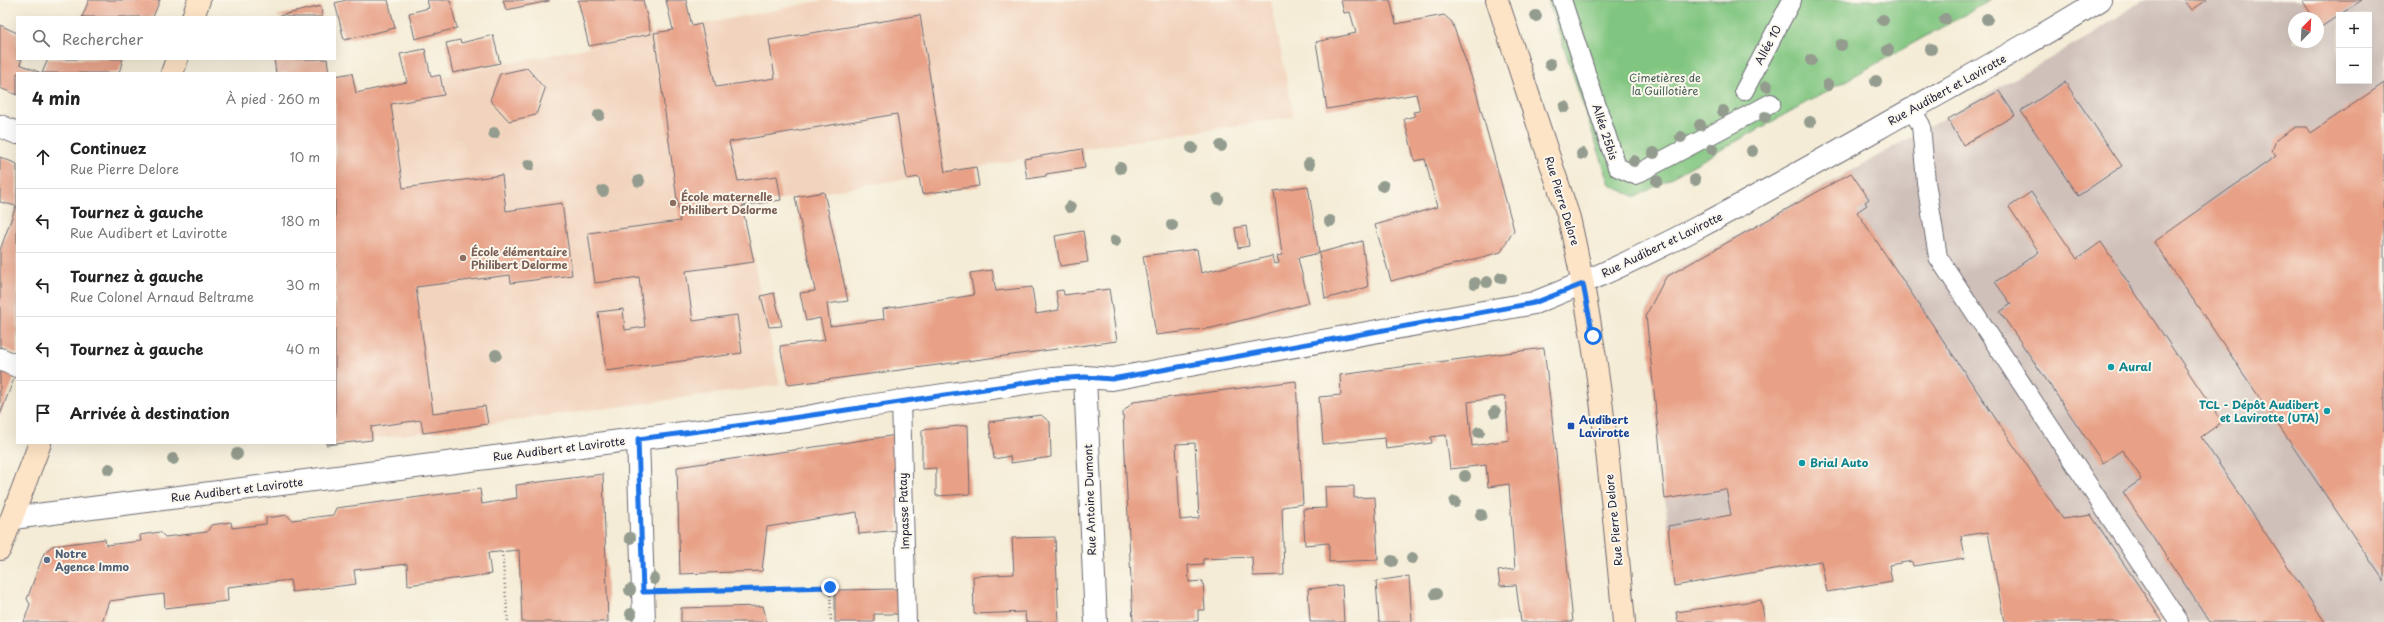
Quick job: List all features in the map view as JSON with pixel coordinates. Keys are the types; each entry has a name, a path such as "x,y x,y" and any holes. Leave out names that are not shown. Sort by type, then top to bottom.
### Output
{"street":[{"path":"193,16 198,0"},
{"name":"Rue Pierre Delore","path":"1497,0 1569,218 1583,284 1593,336 1604,417 1624,622"},
{"name":"Rue Audibert et Lavirotte","path":"13,518 802,418 901,401 1052,379 1085,377 1112,379 1534,303 1583,284 1744,204 1911,109 2033,42 2100,0"},
{"path":"172,72 177,60"},
{"path":"0,126 16,133"},
{"path":"0,359 16,366"},
{"name":"Rue Antoine Dumont","path":"1085,377 1096,622"},
{"path":"638,439 644,622"},
{"path":"0,549 13,518 40,444"}],"lane":[{"name":"Allée 25bis","path":"1562,0 1617,167 1635,176 1771,103"},
{"name":"Allée 10","path":"1744,91 1792,0"},
{"path":"1911,109 1921,125 1926,182 1938,257 2179,622"},
{"name":"Impasse Patay","path":"901,401 907,622"}],"path":[{"path":"502,552 508,622"},
{"path":"643,592 830,587 831,622"}],"shaded area":[{"name":"École maternelle Philibert Delorme","path":"824,0 1271,0 1294,117 1082,149 742,206 780,385 336,444 336,98"},
{"path":"2143,0 2384,0 2384,622 2163,622 2091,515 1674,586 1646,313 1665,276 2088,37"}],"green space":[{"name":"Cimetières de la Guillotière","path":"1548,0 1991,0 1636,197 1610,185"}],"building":[{"path":"89,0 160,0 153,16 82,16"},
{"path":"346,0 388,0 395,28 344,40 335,3"},
{"path":"427,0 450,0 457,28 415,39 409,13 429,8"},
{"path":"503,0 549,0 549,1 506,10"},
{"path":"578,0 643,0 651,34 589,46"},
{"path":"666,0 686,0 692,26 701,24 716,87 775,78 769,40 920,15 945,172 976,167 979,186 922,194 919,177 907,179 897,114 729,142 738,181 777,176 781,200 742,206 754,262 686,271 693,321 737,315 742,353 606,371 598,312 623,309 625,330 645,327 639,277 595,283 588,233 680,221 654,33 673,30"},
{"path":"1341,0 1390,0 1396,24 1444,15 1452,22 1474,84 1514,230 1501,252 1391,281 1375,225 1437,207 1425,159 1415,161 1404,119 1415,116 1413,112 1420,111 1416,94 1327,109 1316,42 1356,33 1350,12 1344,13"},
{"path":"2184,0 2207,0 2192,10"},
{"path":"2302,0 2362,0 2344,12 2336,12 2336,17 2324,25 2324,12 2310,12"},
{"path":"321,6 322,16 278,16"},
{"path":"0,25 16,33 16,60 22,60 20,64 39,72 16,72 16,95 0,88"},
{"path":"493,35 500,63 453,73 446,43 460,40 461,43"},
{"path":"425,49 431,77 440,75 444,95 391,104 403,188 502,175 506,211 562,203 572,275 511,283 510,275 416,287 433,413 485,406 488,424 423,433 421,420 371,427 372,440 336,444 336,76 352,73 356,93 407,82 400,54"},
{"path":"48,60 123,60 119,72 42,72"},
{"path":"274,60 327,60 329,72 276,72"},
{"path":"527,68 545,89 536,115 509,121 490,100 500,74"},
{"path":"2065,82 2122,166 2078,196 2021,111"},
{"name":"TCL - Dépôt Audibert et Lavirotte (UTA)","path":"2384,83 2384,581 2154,242 2276,156 2272,151 2276,140 2296,127 2307,127 2311,133"},
{"path":"1999,91 2015,115 1963,145 1948,119"},
{"path":"1082,149 1085,168 1046,174 1046,176 1027,179 1024,159"},
{"path":"0,157 16,164 16,206 0,202"},
{"path":"1851,173 1869,199 1865,202 1867,205 1857,212 2063,519 2091,515 2163,622 2004,622 1988,532 1961,536 1965,558 1913,566 1912,561 1889,565 1892,581 1827,592 1821,561 1674,586 1668,526 1731,515 1726,489 1665,499 1646,315 1666,277"},
{"path":"1308,186 1319,253 1298,258 1309,303 1212,328 1156,335 1143,256 1197,249 1201,273 1272,256 1274,264 1279,263 1277,256 1282,255 1274,191"},
{"path":"824,192 848,301 827,304 830,326 884,319 883,309 974,295 970,273 992,270 996,291 1032,287 1036,314 1059,310 1056,291 1063,290 1064,295 1109,289 1117,341 788,385 780,346 825,340 820,318 806,321 800,293 815,291 795,197"},
{"path":"2031,192 2077,259 2101,242 2222,422 2201,437 2325,622 2210,622 2123,492 2142,479 2122,450 2103,463 2000,312 2011,304 1995,282 2039,252 2009,207"},
{"path":"16,206 16,354 0,347 0,250"},
{"path":"1246,226 1249,246 1238,248 1235,228"},
{"path":"1083,231 1088,262 1060,266 1055,236"},
{"path":"1362,241 1368,287 1325,299 1319,253"},
{"path":"774,293 782,326 769,327 761,296"},
{"path":"1544,348 1573,622 1521,622 1516,585 1500,586 1498,571 1515,569 1509,484 1488,487 1486,465 1450,469 1446,435 1431,437 1432,443 1386,449 1385,438 1323,444 1319,397 1341,395 1340,375","holes":["1505,396 1509,440 1472,446 1468,402"]},
{"path":"0,370 15,376 0,415"},
{"path":"1296,381 1303,504 1282,507 1284,575 1253,576 1252,557 1203,559 1203,564 1188,565 1189,582 1203,581 1205,610 1198,610 1198,621 1133,622 1123,412 1133,402","holes":["1195,443 1199,518 1180,520 1176,444"]},
{"path":"1041,415 1050,422 1051,457 1011,463 1010,456 994,459 989,422"},
{"path":"968,425 970,494 936,496 936,468 922,469 922,430"},
{"path":"897,435 898,530 859,534 857,512 767,527 762,571 680,574 677,467"},
{"path":"603,474 608,622 522,622 519,550 488,553 491,574 408,585 407,564 354,570 356,584 292,592 290,580 227,587 228,601 165,608 164,594 109,601 102,622 24,622 30,604 27,599 44,553 52,546 105,539 106,545 141,541 140,535 160,532 165,537 207,532 211,525 231,522 232,528 266,524 266,518 287,515 292,520 333,515 336,508 480,489 482,504 517,498 516,485"},
{"path":"1354,486 1354,498 1375,497 1378,560 1329,562 1329,543 1305,545 1303,509 1326,508 1325,487"},
{"path":"1055,537 1059,622 1026,622 1025,612 974,614 973,576 1014,574 1012,538"},
{"path":"1409,576 1412,622 1379,622 1376,581"},
{"path":"1342,585 1344,622 1310,622 1308,589"},
{"path":"900,589 902,614 874,614 874,622 835,622 835,590"},
{"path":"1761,600 1765,622 1678,622 1676,612"},
{"path":"763,606 767,622 681,622 681,608"}],"place":[{"name":"École maternelle Philibert Delorme","path":"673,203"},
{"name":"École élémentaire Philibert Delorme","path":"463,258"},
{"name":"Aural","path":"2111,367"},
{"name":"TCL - Dépôt Audibert et Lavirotte (UTA)","path":"2327,411"},
{"name":"Audibert Lavirotte","path":"1571,426"},
{"name":"Brial Auto","path":"1802,463"},
{"name":"Notre Agence Immo","path":"47,560"}],"route":[{"path":"830,587 643,592 638,439 802,418 848,409 1052,379 1085,377 1112,379 1534,303 1583,284 1593,336"}]}
